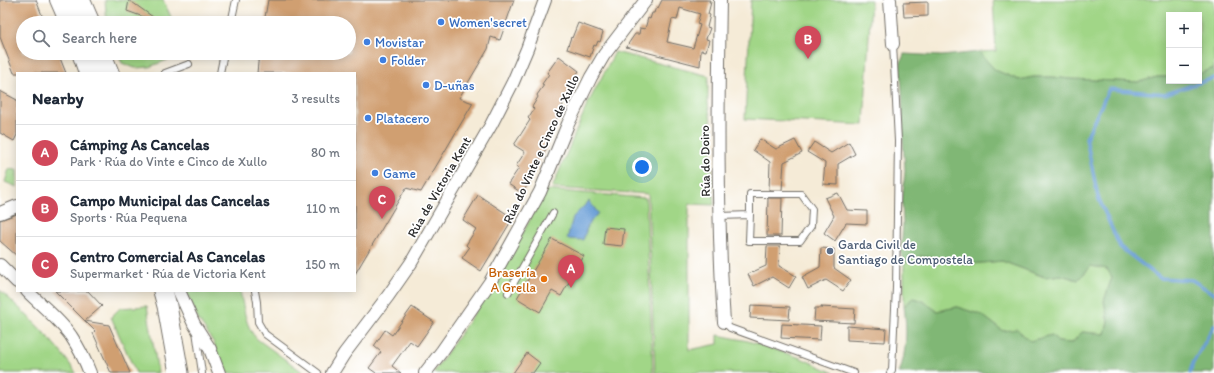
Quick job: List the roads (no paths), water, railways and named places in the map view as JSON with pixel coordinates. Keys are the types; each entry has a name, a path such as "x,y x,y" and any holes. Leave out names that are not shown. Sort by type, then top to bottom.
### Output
{"main road":[{"path":"69,0 76,16"},
{"path":"94,60 99,72"},
{"path":"165,296 179,373"}],"street":[{"path":"56,0 63,16"},
{"path":"84,0 91,16"},
{"name":"Rúa de Victoria Kent","path":"333,373 344,354 411,263 491,126 513,82 545,0"},
{"name":"Rúa do Vinte e Cinco de Xullo","path":"425,373 490,282 540,192 568,124 591,77 604,54 646,0"},
{"name":"Rúa do Doiro","path":"720,0 718,90 720,262 724,322"},
{"path":"890,0 893,44"},
{"path":"80,60 85,72"},
{"path":"108,60 113,72"},
{"path":"0,213 16,206"},
{"path":"0,265 16,281"},
{"path":"28,292 72,337 83,356 90,373"},
{"path":"179,292 188,314 210,349 219,373"}],"lane":[{"path":"233,16 236,0"},
{"path":"890,373 892,370 896,288 898,141 893,44"},
{"path":"220,72 223,60"},
{"path":"167,72 188,64"},
{"path":"750,194 802,194 812,208 811,226 800,241 749,241 750,215 750,194"},
{"path":"508,293 553,213"},
{"path":"720,216 750,215"},
{"path":"255,292 258,322 265,334 318,373"},
{"path":"724,322 730,328 854,373"},
{"path":"196,328 202,373"}],"water":[{"path":"589,201 598,213 588,225 583,240 567,239 573,217"}],"waterway":[{"path":"1214,78 1165,94 1109,89 1086,138 1098,197 1120,247 1160,278 1192,280 1214,294"},
{"path":"1190,373 1192,365 1214,326"}],"place":[{"name":"Women'secret","path":"441,22"},
{"name":"Movistar","path":"367,42"},
{"name":"Campo Municipal das Cancelas","path":"808,59"},
{"name":"Folder","path":"383,60"},
{"name":"D-uñas","path":"426,85"},
{"name":"Platacero","path":"368,118"},
{"name":"Game","path":"375,173"},
{"name":"Centro Comercial As Cancelas","path":"382,219"},
{"name":"Garda Civil de Santiago de Compostela","path":"830,251"},
{"name":"Brasería A Grella","path":"544,279"},
{"name":"Cámping As Cancelas","path":"571,288"}]}
